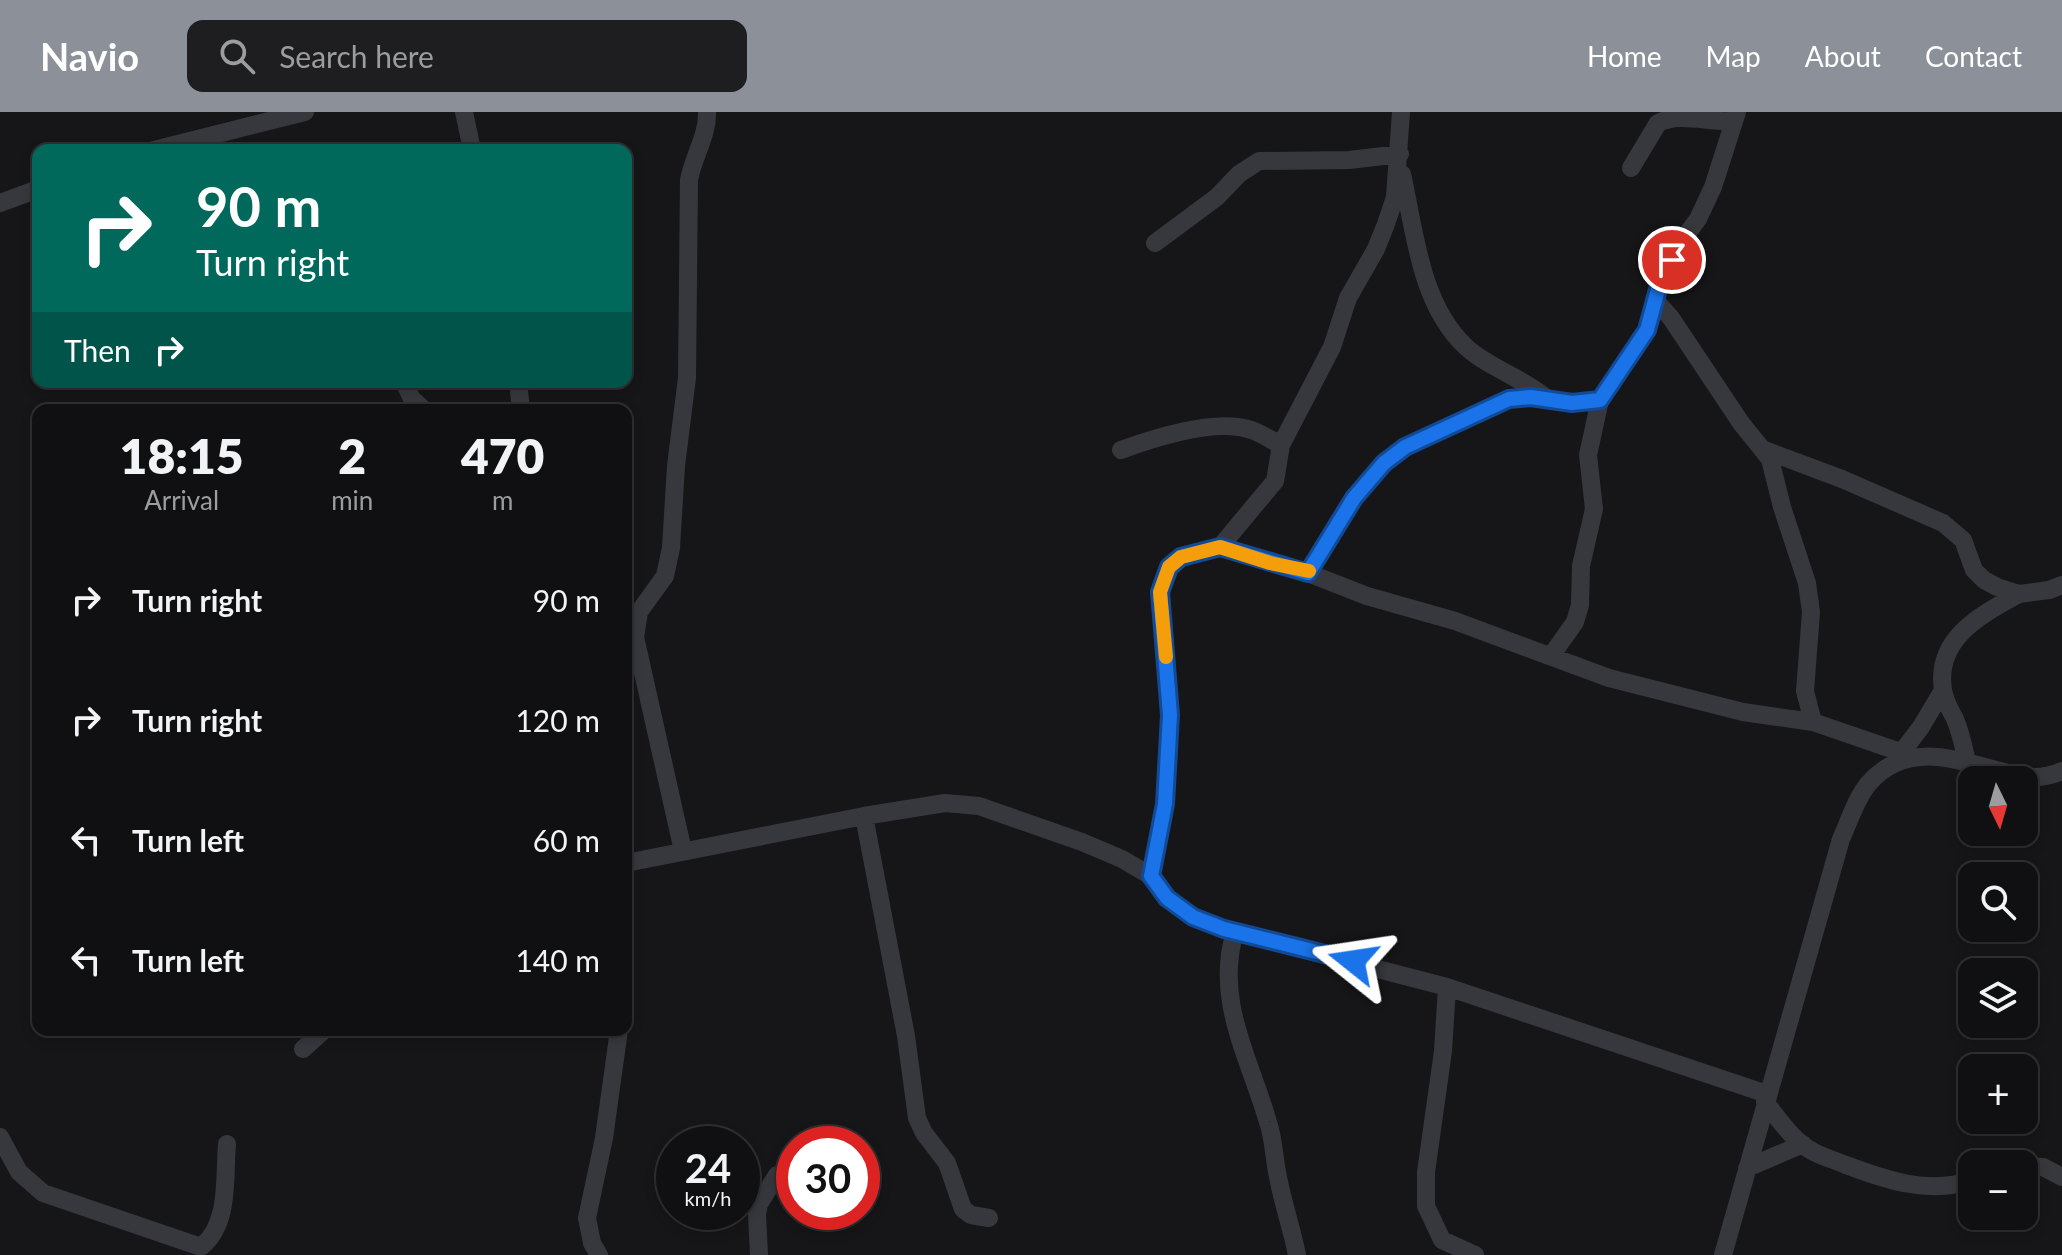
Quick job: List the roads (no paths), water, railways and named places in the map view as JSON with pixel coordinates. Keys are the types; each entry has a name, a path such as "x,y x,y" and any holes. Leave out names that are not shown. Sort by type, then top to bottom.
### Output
{"street":[{"path":"210,142 305,112"},
{"path":"464,112 471,144"},
{"path":"632,628 639,612 665,576 671,548 676,466 687,378 689,180 692,162 708,126 707,112"},
{"path":"1220,547 1275,481 1281,445 1332,347 1348,298 1376,249 1395,197 1401,112"},
{"path":"1631,168 1658,118 1676,115 1717,123 1736,117"},
{"path":"1551,656 1575,622 1580,605 1581,566 1594,509 1588,455 1600,400 1647,330 1660,282 1681,242 1698,219 1713,187 1736,117"},
{"path":"1155,243 1259,161 1399,157"},
{"path":"1399,157 1427,285 1446,321 1473,352 1545,397"},
{"path":"0,203 32,191"},
{"path":"1656,301 1671,318 1741,423 1770,459 1807,583 1811,612 1805,691 1813,722"},
{"path":"1308,573 1354,498 1384,463 1405,447 1509,399 1545,397 1572,403 1600,400"},
{"path":"1121,450 1143,442 1223,426 1246,428 1281,445"},
{"path":"1762,449 1842,479 1943,523 1963,540 1974,570 1984,580 2019,594"},
{"path":"1151,876 1165,804 1170,715 1160,592 1172,563 1181,557 1220,547 1308,573 1367,596 1455,621 1609,678 1683,698 1743,712 1813,722 1907,754 1951,758 2031,779 2061,773"},
{"path":"1967,762 1959,730 1943,690 1945,658 1960,632 1970,622 2019,594 2062,585"},
{"path":"632,634 683,851"},
{"path":"1723,1255 1841,839 1868,784 1907,754 1943,690"},
{"path":"632,862 864,816 945,803 979,806 1082,842 1151,876 1167,898 1193,917 1235,932 1447,987 1766,1098 1794,1137 1811,1151 1895,1182 1958,1185"},
{"path":"864,816 906,1036 917,1118 924,1133 947,1163 963,1209 971,1215 989,1218"},
{"path":"1235,932 1229,958 1228,992 1245,1059 1268,1122 1297,1255"},
{"path":"1447,987 1443,1051 1426,1172 1426,1206 1442,1240 1475,1255"},
{"path":"303,1049 317,1036"},
{"path":"599,1255 592,1243 587,1218 604,1138 618,1036"},
{"path":"0,1137 19,1172"},
{"path":"0,1161 19,1172 43,1193 209,1251 221,1214 227,1144"},
{"path":"1747,1168 1803,1144"},
{"path":"2038,1167 2062,1177"},
{"path":"759,1255 759,1204 776,1177"}]}
